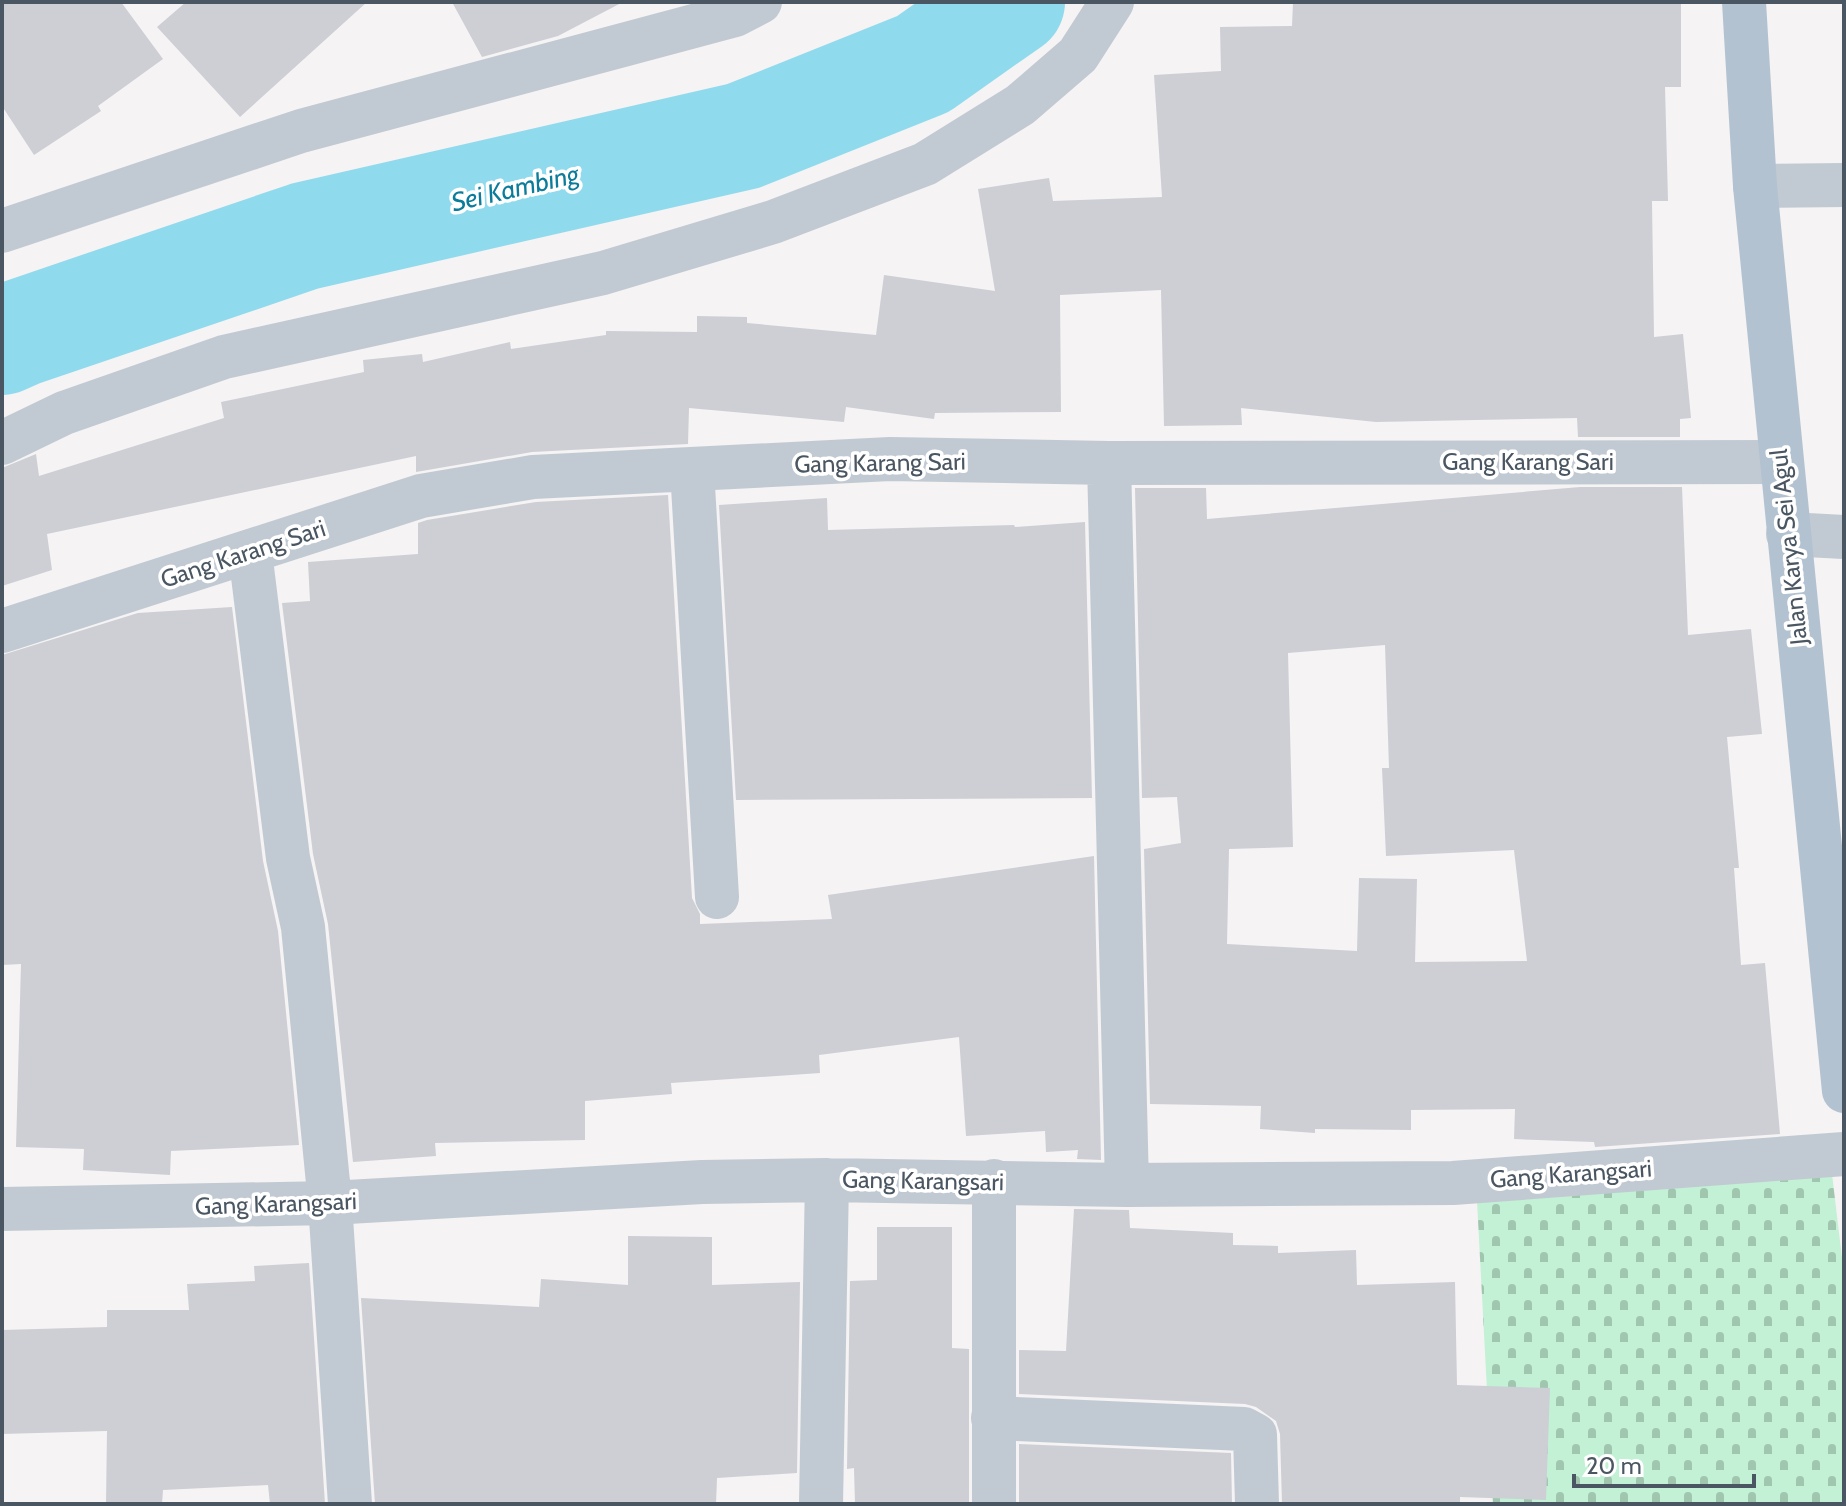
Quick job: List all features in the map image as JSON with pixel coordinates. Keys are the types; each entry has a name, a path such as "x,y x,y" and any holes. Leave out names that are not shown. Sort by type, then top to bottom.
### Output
{"main road":[{"name":"Jalan Karya Sei Agul","path":"1744,2 1755,186 1844,1084"}],"street":[{"path":"2,231 301,131 735,15 760,2"},
{"path":"2,443 64,413 224,357 603,273 773,222 925,164 1020,105 1078,55 1112,2"},
{"path":"1755,186 1844,185"},
{"name":"Gang Karang Sari","path":"2,631 421,496 533,477 890,459 1109,463 1781,462"},
{"path":"1109,463 1127,1185"},
{"path":"692,469 717,897"},
{"path":"1788,534 1844,537"},
{"path":"250,552 288,858 303,927 330,1203 350,1504"},
{"name":"Gang Karangsari","path":"2,1209 330,1203 702,1182 994,1181 1127,1185 1453,1183 1844,1154"},
{"path":"821,1504 827,1180"},
{"path":"994,1181 994,1504"},
{"path":"993,1418 1244,1429 1255,1435 1257,1504"}],"green space":[{"path":"1832,1174 1844,1275 1844,1504 1493,1504 1477,1201"}],"building":[{"path":"2,2 121,2 163,59 98,106 101,111 34,155 2,106"},
{"path":"186,2 367,2 240,117 157,27"},
{"path":"452,2 623,2 558,36 482,57"},
{"path":"1293,2 1681,2 1681,87 1665,87 1668,201 1652,201 1654,337 1683,334 1691,418 1680,419 1680,437 1578,437 1577,418 1376,422 1241,408 1242,425 1164,426 1161,290 1060,295 1061,412 935,413 934,419 846,407 844,422 689,408 688,444 532,452 416,472 416,456 47,534 52,570 2,586 2,468 36,454 39,476 224,418 221,402 364,372 363,360 422,354 423,362 510,342 511,349 606,335 606,331 697,332 697,316 747,317 747,323 876,335 884,275 995,291 978,189 1049,178 1053,201 1162,197 1154,75 1221,71 1220,27 1292,26"},
{"path":"1580,487 1682,487 1688,635 1751,629 1762,734 1727,737 1739,868 1734,868 1741,965 1765,963 1780,1134 1595,1147 1594,1142 1514,1139 1515,1109 1411,1110 1411,1130 1315,1129 1315,1133 1260,1129 1261,1106 1150,1104 1144,849 1181,843 1177,797 1142,798 1135,488 1206,488 1207,519","holes":["1385,645 1389,768 1382,768 1386,856 1514,850 1527,961 1415,962 1417,879 1359,878 1357,951 1227,944 1229,849 1293,847 1288,653"]},
{"path":"668,495 692,898 700,914 700,924 832,919 828,895 1094,856 1101,1160 1077,1159 1078,1150 1046,1152 1045,1131 966,1136 959,1037 819,1055 820,1073 671,1083 672,1094 585,1101 585,1140 435,1143 436,1156 353,1162 328,924 313,854 282,603 310,601 308,562 418,554 418,523 427,520 536,502"},
{"path":"827,498 828,530 1015,527 1085,522 1092,798 736,800 719,505"},
{"path":"232,607 263,861 278,931 299,1145 171,1151 170,1175 83,1170 84,1149 16,1147 21,964 2,965 2,655 138,613"},
{"path":"1074,1209 1129,1210 1130,1228 1233,1233 1233,1245 1278,1246 1278,1253 1356,1250 1357,1285 1455,1282 1457,1385 1550,1388 1546,1500 1460,1497 1460,1504 1282,1504 1280,1434 1276,1421 1256,1407 1019,1394 1019,1350 1066,1351"},
{"path":"877,1227 952,1227 952,1348 969,1349 969,1504 855,1504 854,1468 847,1469 850,1281 877,1280"},
{"path":"628,1236 712,1237 712,1285 800,1282 797,1473 717,1478 716,1504 375,1504 361,1298 539,1307 541,1279 628,1285"},
{"path":"309,1263 325,1504 270,1504 268,1485 163,1490 162,1504 106,1504 107,1431 2,1434 2,1330 107,1327 107,1310 189,1310 187,1284 255,1281 254,1266"},
{"path":"1019,1444 1231,1453 1232,1504 1019,1504"}],"waterway":[{"name":"Sei Kambing","path":"2,341 305,236 743,136 923,64 1011,2"}]}
